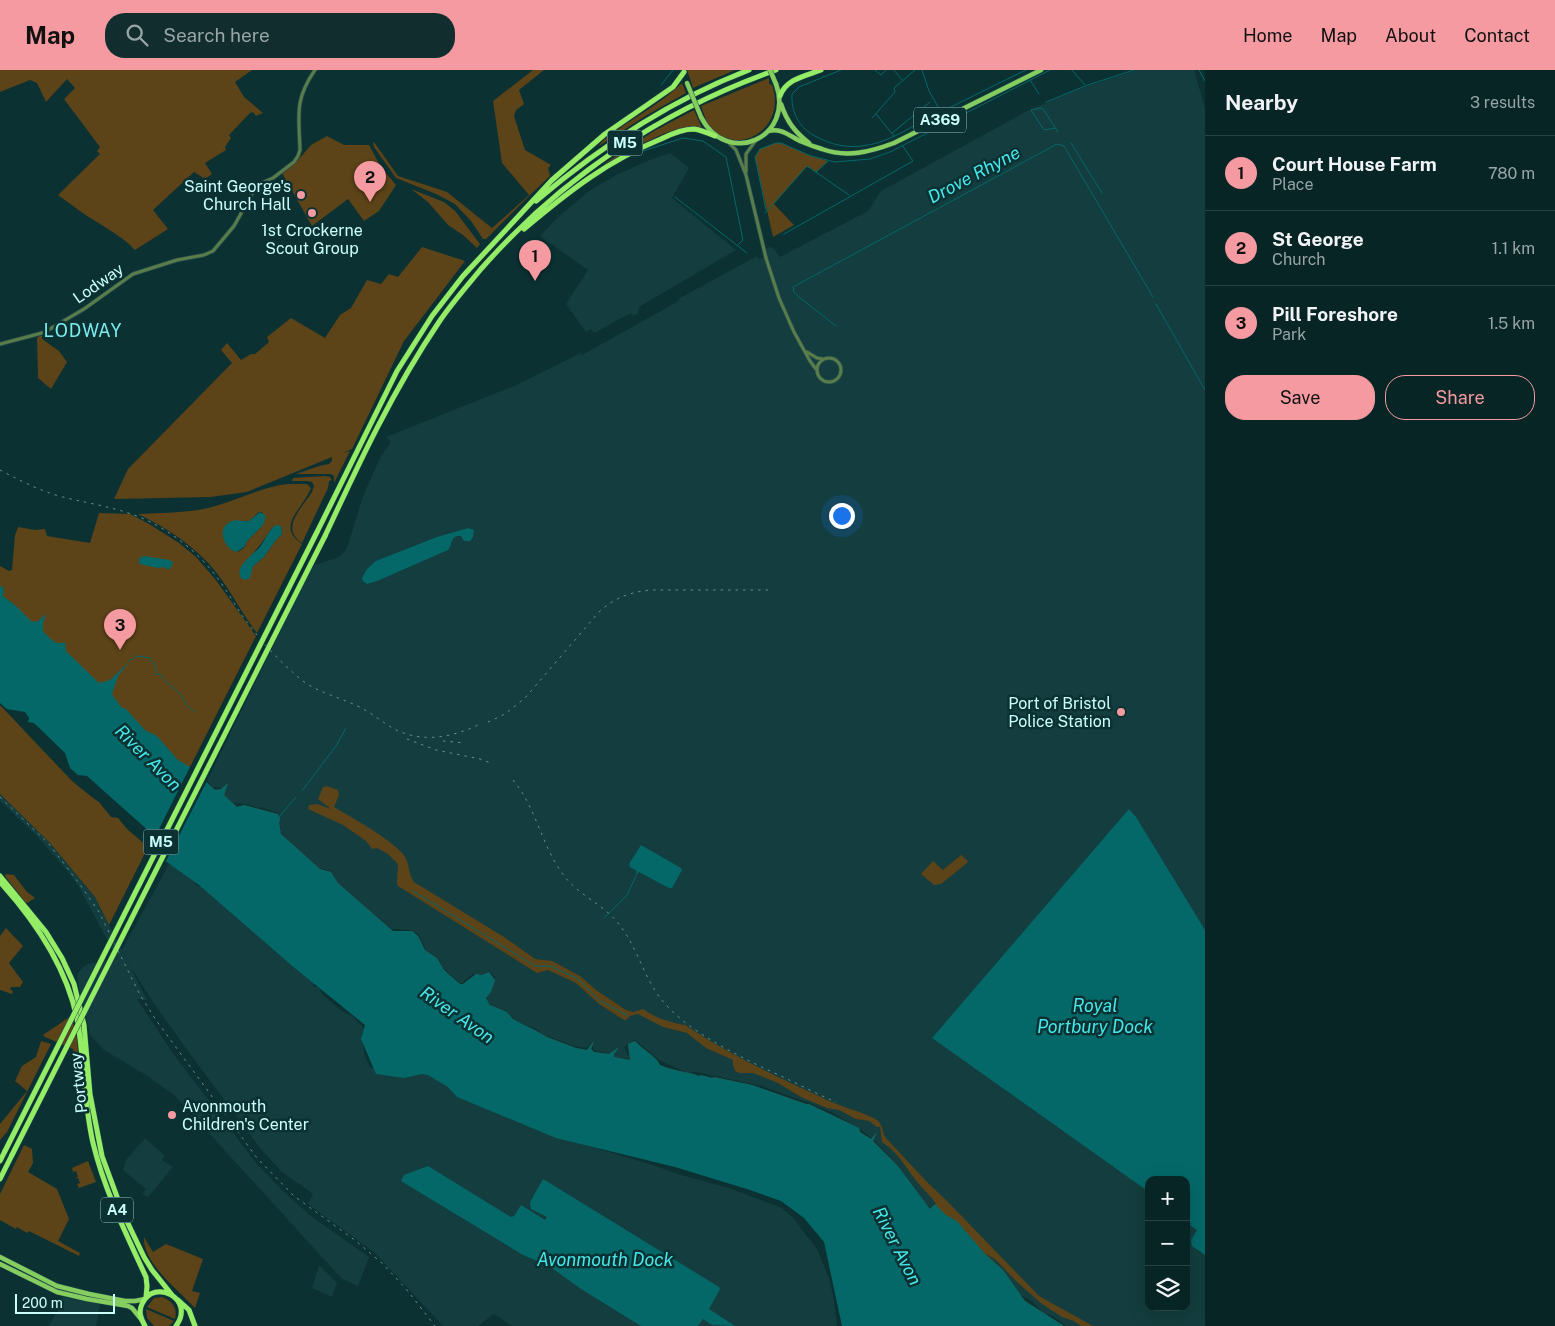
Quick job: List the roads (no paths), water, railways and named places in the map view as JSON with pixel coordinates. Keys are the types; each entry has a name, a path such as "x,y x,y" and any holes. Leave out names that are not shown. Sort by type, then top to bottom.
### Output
{"highway":[{"name":"M5","path":"521,215 592,156 643,122 687,97 749,70"},
{"name":"M5","path":"0,1179 324,536 367,446 404,378 439,322 499,250 553,196 589,169 630,140 698,102 776,70"},
{"path":"780,100 784,87 788,83 821,70"},
{"name":"M5","path":"0,1161 397,371 432,316 473,264 552,180 605,134 673,87 684,71"},
{"name":"M5","path":"499,250 571,190 605,166 646,145 678,132 694,129 715,136"},
{"name":"Portway","path":"0,876 46,932 62,958 74,984 85,1032 90,1094 102,1156 144,1257 172,1295 189,1310 195,1326"},
{"name":"Portway","path":"0,882 32,920 51,950 70,994 80,1036 84,1094 93,1142 107,1186 146,1276 145,1299 140,1310 142,1320"},
{"path":"145,1299 158,1292 172,1295"},
{"path":"176,1326 181,1314 177,1300"},
{"path":"142,1320 145,1326"}],"main road":[{"path":"770,70 790,125 812,146"},
{"name":"A369","path":"812,146 828,151 849,154 876,150 894,143 1041,70"},
{"path":"684,71 687,84 701,118 715,136 728,142 742,143 756,140 768,131 776,121 780,100"},
{"path":"768,131 783,131 812,146"},
{"path":"0,1257 57,1286 125,1301 145,1299"},
{"path":"0,1264 57,1292 128,1306 142,1320"}],"street":[{"name":"Lodway","path":"0,344 42,333 50,329 84,309 133,274 213,251 234,226 257,185 273,178 294,162 298,156 300,150 300,97 315,70"},
{"path":"746,176 746,154 756,140"},
{"path":"728,142 736,150 746,176 766,258 779,298 794,332 816,369 819,378 826,382 833,382 839,378 842,371 838,361 830,358 817,358 806,352"},
{"path":"816,369 818,363 823,359"}],"water":[{"path":"260,512 266,516 263,525 247,541 244,547 236,552 231,550 223,537 224,528 227,524 236,520 249,521"},
{"path":"276,525 281,526 282,534 264,557 253,566 250,578 245,580 241,578 240,569 242,565 260,547 269,532"},
{"path":"468,528 474,530 470,541 464,541 461,536 457,536 452,540 448,550 377,581 367,584 363,581 362,578 367,569 376,561 437,537"},
{"path":"145,556 172,561 173,563 170,569 139,564 139,558"},
{"name":"River Avon","path":"0,586 3,587 3,596 32,622 38,621 46,614 43,631 56,642 65,642 66,651 99,683 110,680 130,661 118,676 112,694 121,707 126,709 145,730 157,736 178,760 190,767 215,790 221,789 228,783 224,795 237,807 244,805 278,814 281,834 320,869 331,872 338,883 393,931 412,931 418,936 425,950 437,958 444,970 460,984 463,984 476,974 482,975 489,972 495,980 491,992 486,998 490,1005 507,1012 513,1019 547,1037 576,1048 587,1050 594,1041 591,1049 594,1052 609,1054 619,1047 614,1057 630,1060 628,1044 635,1041 656,1059 660,1065 665,1067 699,1076 714,1077 752,1085 809,1104 859,1128 860,1132 871,1139 877,1132 873,1141 898,1166 930,1209 935,1204 946,1215 957,1221 986,1255 1003,1270 1025,1301 1064,1326 842,1326 824,1242 804,1218 781,1201 675,1167 556,1138 457,1097 448,1087 428,1075 422,1074 404,1078 376,1074 361,1039 365,1025 291,965 199,885 164,860 150,841 151,833 87,776 78,775 70,768 65,753 34,723 28,722 29,718 25,712 7,709 0,703"},
{"name":"Royal Portbury Dock","path":"1129,809 1136,817 1205,930 1205,1255 1192,1246 1191,1240 1197,1230 1190,1225 1190,1176 1145,1176 1145,1189 932,1038"},
{"path":"641,845 681,868 682,870 672,888 639,872 635,876 637,871 630,867 629,864"},
{"name":"Avonmouth Dock","path":"428,1166 511,1217 514,1216 521,1205 545,1220 547,1217 531,1209 530,1202 543,1179 719,1287 720,1289 709,1309 735,1326 712,1325 703,1319 698,1326 641,1326 581,1289 549,1266 523,1255 401,1181 404,1175"}],"waterway":[{"path":"661,85 673,70"},
{"path":"841,70 799,87 792,94 792,100 796,118 813,135 833,144 853,147 875,143 903,132 1026,70"},
{"path":"875,70 881,75 886,70"},
{"path":"894,70 902,80"},
{"path":"872,118 895,92 894,88 915,70"},
{"path":"922,70 929,91 941,112"},
{"path":"766,210 755,157 760,149 781,143 811,156 835,162 870,159 890,152 1050,70"},
{"path":"1072,70 1085,85"},
{"path":"1046,102 1085,86 1134,70"},
{"path":"1199,70 1205,81"},
{"path":"1030,80 1039,94"},
{"path":"892,133 930,102"},
{"path":"1055,128 1044,130 1031,110 1043,109 1058,132"},
{"path":"876,114 894,136"},
{"path":"637,153 683,138 703,141 726,157 743,240 738,245"},
{"path":"1071,143 1102,193"},
{"name":"Drove Rhyne","path":"836,326 799,297 794,292 793,287 1057,144 1064,146 1153,297"},
{"path":"784,234 913,161 902,145"},
{"path":"816,172 828,161"},
{"path":"765,213 807,166 849,195"},
{"path":"675,197 747,253"},
{"name":"Drove Rhyne","path":"1156,304 1205,390"},
{"path":"129,661 138,656 150,658 156,668 156,674 161,675 179,693 188,707 195,712"},
{"path":"302,791 336,746 346,728"},
{"path":"279,817 296,797"},
{"path":"604,918 627,895 636,876"},
{"path":"413,891 535,966 550,966 578,979 599,1000 628,1016"}],"railway":[{"path":"0,470 51,494 138,516 171,534 188,546 209,567 244,618 269,649 283,664 313,688 369,712 394,729 415,736 446,736 478,725"},
{"path":"488,722 505,714 525,698 599,612 623,596 651,590 771,590"},
{"path":"407,739 436,750 480,759 493,764"},
{"path":"443,741 465,743"},
{"path":"513,780 527,802 562,873 568,881 605,910 618,923 630,941 649,981 661,999 673,1012 718,1044 753,1063 836,1102"},
{"path":"0,797 49,844 81,886 99,912 140,995 156,1020 257,1158 294,1196 356,1241 383,1264 407,1290 435,1326"}],"place":[{"name":"Saint George's Church Hall","path":"301,195"},
{"name":"St George","path":"370,202"},
{"name":"1st Crockerne Scout Group","path":"312,213"},
{"name":"Court House Farm","path":"535,281"},
{"name":"Pill Foreshore","path":"120,650"},
{"name":"Port of Bristol Police Station","path":"1121,712"},
{"name":"Avonmouth Children's Center","path":"172,1115"}],"district":[{"name":"LODWAY","path":"83,331"}]}
